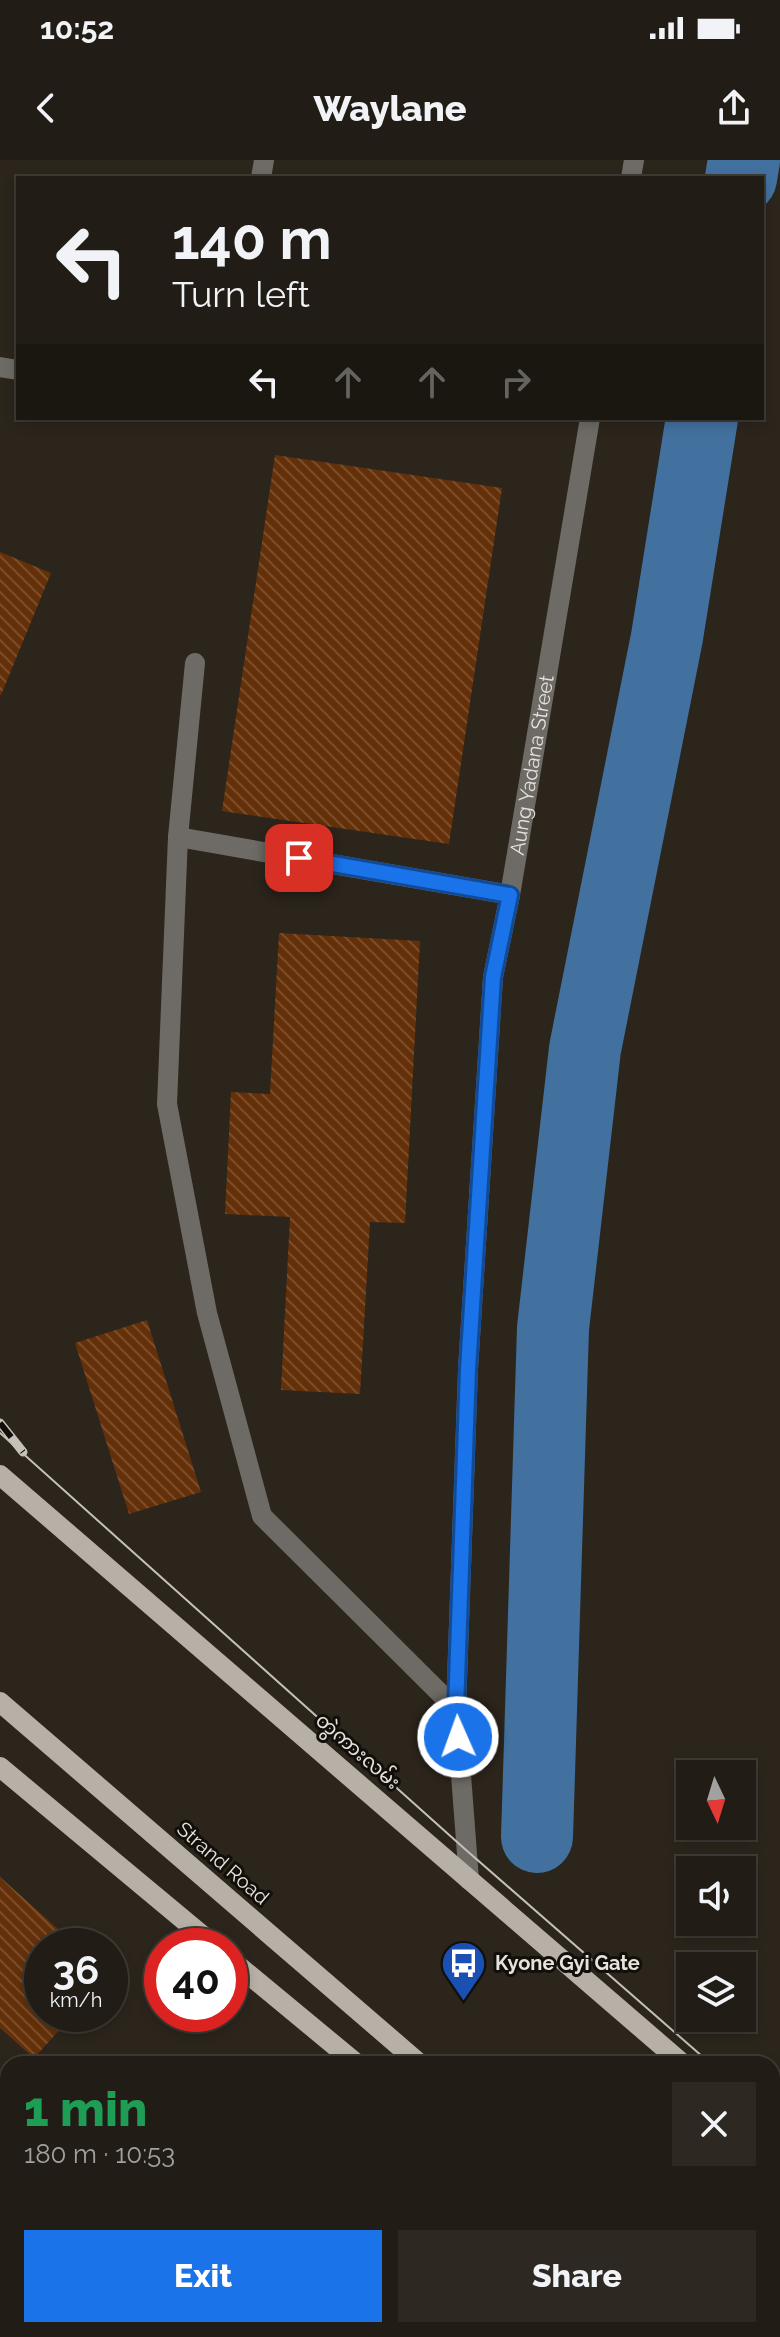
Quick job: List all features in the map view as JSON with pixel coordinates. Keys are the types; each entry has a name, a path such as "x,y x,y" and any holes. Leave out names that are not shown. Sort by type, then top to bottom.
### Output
{"main road":[{"name":"တွဲကားလမ်း","path":"0,1475 674,2056"},
{"name":"Strand Road","path":"0,1702 407,2056"},
{"path":"0,1767 193,1928"},
{"path":"248,1974 347,2056"}],"street":[{"name":"Aung Yadana Street","path":"469,1880 456,1709 468,1369 493,977 510,895 590,420"},
{"path":"195,663 178,837 167,1104 207,1313 262,1516 456,1709"},
{"path":"178,837 510,895"}],"building":[{"path":"275,455 502,488 449,844 222,811"},
{"path":"0,552 51,573 1,695 0,695"},
{"path":"279,933 420,941 405,1223 370,1222 360,1394 281,1390 290,1217 225,1214 231,1092 270,1094"},
{"path":"147,1320 201,1492 129,1514 75,1343"},
{"path":"0,1877 57,1928 24,1928 24,2032 58,2032 36,2056 32,2056 0,2028"}],"waterway":[{"path":"741,176 744,160"},
{"path":"537,1837 553,1328 585,1049 667,637 702,420"}],"tram line":[{"path":"0,1433 466,1850 702,2056"}],"railway":[{"path":"0,1423 23,1452"}],"place":[{"name":"Kyone Gyi Gate","path":"464,2002"}],"route":[{"path":"299,858 510,895 493,977 468,1369 456,1709 458,1737"}]}
